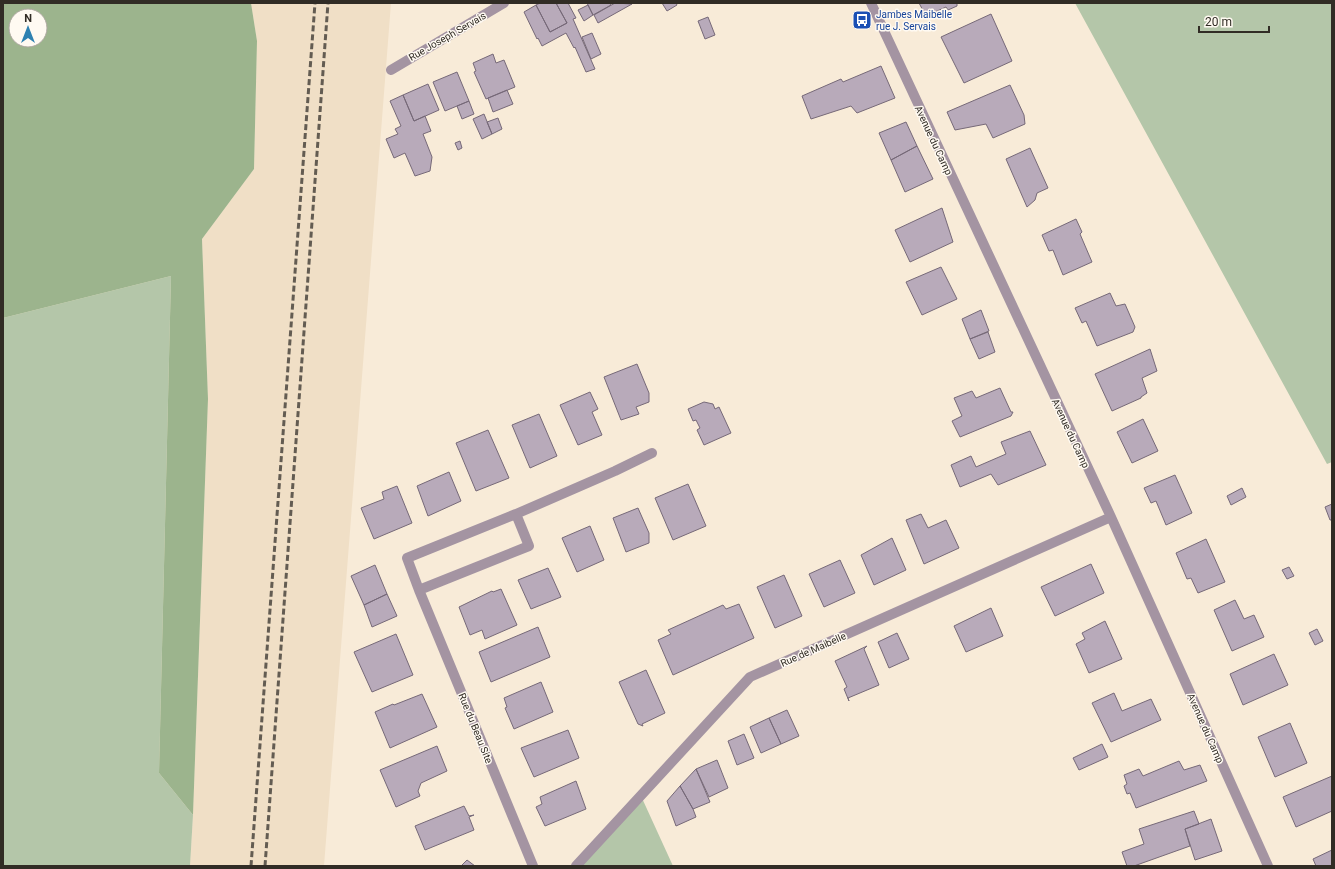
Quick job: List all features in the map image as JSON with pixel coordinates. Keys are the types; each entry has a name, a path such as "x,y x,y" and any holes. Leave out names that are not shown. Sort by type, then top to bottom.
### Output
{"street":[{"name":"Rue Joseph Servais","path":"391,70 504,3"},
{"name":"Avenue du Camp","path":"871,3 1111,517 1268,866"},
{"name":"Rue du Beau Site","path":"533,866 407,558 616,472 652,453"},
{"path":"419,590 529,546 516,514"},
{"name":"Rue de Maibelle","path":"576,866 750,677 1111,517"}],"shaded area":[{"path":"251,3 391,3 324,866 190,866 208,399 202,239 254,169 257,41"}],"green space":[{"path":"3,3 251,3 257,41 254,169 202,239 208,399 193,815 159,773 171,276 3,318"},
{"path":"1075,3 1332,3 1332,462 1327,464"},
{"path":"171,276 159,773 193,815 190,866 3,866 3,318"},
{"path":"641,796 673,866 576,866"}],"building":[{"path":"540,3 556,3 567,23 550,32 536,5"},
{"path":"556,3 568,3 576,18 573,19 595,69 586,72 575,47 574,48 566,33 542,46 538,38 537,39 524,12 536,5 550,32 567,23"},
{"path":"587,3 610,3 611,5 593,15"},
{"path":"615,3 632,4 598,23 594,15"},
{"path":"662,3 676,3 677,5 667,11"},
{"path":"919,3 957,3 957,6 948,10 946,7 926,16"},
{"path":"588,5 593,15 584,21 578,10"},
{"path":"991,14 1012,61 964,83 941,37"},
{"path":"708,17 715,35 705,39 698,21"},
{"path":"592,33 601,54 591,59 582,37"},
{"path":"493,54 496,63 504,60 515,87 486,99 474,72 476,71 473,63"},
{"path":"881,66 895,98 857,113 851,106 811,119 802,96 841,79 843,82"},
{"path":"457,72 469,101 445,111 433,82"},
{"path":"428,84 439,110 414,121 403,95"},
{"path":"1010,85 1024,115 1025,124 993,138 986,124 955,130 947,112"},
{"path":"507,90 513,104 493,112 488,98"},
{"path":"403,95 414,121 425,116 431,131 423,134 432,157 430,171 415,176 405,153 394,158 386,139 398,134 395,129 401,126 390,101"},
{"path":"469,101 474,114 462,119 457,106"},
{"path":"484,114 492,134 482,139 473,119"},
{"path":"498,118 502,129 492,134 487,122"},
{"path":"906,122 917,146 891,160 879,133"},
{"path":"460,141 462,148 458,150 455,143"},
{"path":"917,146 933,179 905,192 891,160"},
{"path":"1030,148 1048,188 1037,193 1035,200 1027,207 1006,159"},
{"path":"942,208 953,242 910,262 895,230"},
{"path":"1076,219 1082,232 1080,234 1092,262 1063,275 1053,250 1049,251 1042,235"},
{"path":"941,267 957,299 922,315 906,282"},
{"path":"1110,293 1116,306 1125,304 1135,327 1133,332 1097,346 1086,321 1082,323 1075,308"},
{"path":"981,310 989,331 970,339 962,319"},
{"path":"988,332 995,352 979,359 970,339"},
{"path":"1150,349 1157,371 1142,378 1147,393 1141,398 1112,411 1095,374"},
{"path":"637,364 649,393 649,402 636,407 639,414 621,420 604,377"},
{"path":"1000,388 1011,412 1013,412 1011,416 960,437 952,421 962,416 954,398 972,391 976,398"},
{"path":"590,392 598,409 592,412 602,435 578,445 560,405"},
{"path":"704,402 713,404 715,409 719,407 731,433 704,445 697,430 700,428 696,420 693,421 688,409"},
{"path":"539,414 557,456 530,468 512,425"},
{"path":"1143,419 1158,451 1132,463 1117,432"},
{"path":"488,430 509,478 476,491 456,443"},
{"path":"1030,431 1046,465 998,485 991,474 960,487 951,465 971,456 976,467 1006,454 1001,442"},
{"path":"449,472 461,501 428,516 417,486"},
{"path":"1175,475 1192,513 1166,525 1156,501 1151,503 1144,488"},
{"path":"688,484 706,526 673,540 655,498"},
{"path":"397,486 412,523 374,539 361,508 384,499 382,492"},
{"path":"1242,488 1246,497 1231,505 1227,496"},
{"path":"1332,504 1332,520 1330,520 1325,507"},
{"path":"638,508 649,533 649,543 626,552 613,518"},
{"path":"921,514 928,528 946,520 959,548 924,564 906,520"},
{"path":"590,526 604,560 577,572 562,538"},
{"path":"892,538 906,570 874,585 861,555"},
{"path":"1206,539 1225,582 1198,593 1191,578 1187,579 1176,553"},
{"path":"840,560 855,593 824,607 809,574"},
{"path":"1091,564 1104,593 1055,616 1041,587"},
{"path":"375,565 387,594 364,605 351,576"},
{"path":"1289,567 1294,576 1287,579 1282,570"},
{"path":"548,568 561,597 531,609 518,580"},
{"path":"784,575 802,616 775,628 757,587"},
{"path":"501,589 517,625 485,639 482,630 470,635 459,607 492,591"},
{"path":"387,594 397,616 372,627 364,605"},
{"path":"1235,600 1244,619 1254,615 1264,637 1232,651 1214,610"},
{"path":"739,604 754,638 673,675 658,640 671,634 668,630 723,605 726,609"},
{"path":"991,608 1003,636 966,652 954,626"},
{"path":"1105,621 1122,659 1089,673 1076,644 1085,639 1082,633"},
{"path":"538,627 550,657 491,682 479,652"},
{"path":"1317,629 1323,641 1315,645 1309,633"},
{"path":"897,633 909,659 889,668 878,642"},
{"path":"396,634 413,675 372,692 354,652"},
{"path":"867,646 864,649 879,685 848,698 849,701 844,689 847,687 835,661"},
{"path":"1274,654 1288,685 1243,705 1230,674"},
{"path":"646,670 665,713 642,724 643,726 638,724 619,682"},
{"path":"541,682 553,712 514,729 505,708 507,707 504,698"},
{"path":"1114,693 1122,711 1151,699 1161,720 1111,742 1092,703"},
{"path":"422,694 437,727 390,748 375,712"},
{"path":"787,710 799,736 781,744 769,718"},
{"path":"769,718 781,744 761,753 750,727"},
{"path":"1290,723 1307,763 1275,777 1258,737"},
{"path":"568,730 579,758 534,777 521,748"},
{"path":"744,734 754,758 737,765 728,741"},
{"path":"1102,744 1108,757 1079,770 1073,758"},
{"path":"437,746 447,771 421,783 418,791 420,796 396,807 380,770"},
{"path":"717,760 728,788 709,797 696,769"},
{"path":"1179,761 1184,770 1200,765 1207,781 1136,808 1130,793 1127,794 1124,786 1127,784 1124,775 1139,769 1143,776"},
{"path":"696,769 710,802 693,809 680,786"},
{"path":"1332,776 1332,811 1296,827 1283,797"},
{"path":"576,781 586,809 545,826 536,807 542,804 540,797"},
{"path":"680,786 696,817 676,826 667,801"},
{"path":"464,806 469,816 474,815 469,817 474,830 425,850 415,826"},
{"path":"1194,811 1199,824 1185,829 1190,846 1134,866 1127,866 1122,852 1144,844 1139,829"},
{"path":"1211,819 1222,851 1195,860 1185,829"},
{"path":"1332,850 1332,866 1316,866 1313,859"},
{"path":"467,860 475,866 461,866"}],"railway":[{"path":"251,866 315,3"},
{"path":"265,866 328,3"}],"place":[{"name":"Jambes Maibelle rue J. Servais","path":"862,20"}]}
